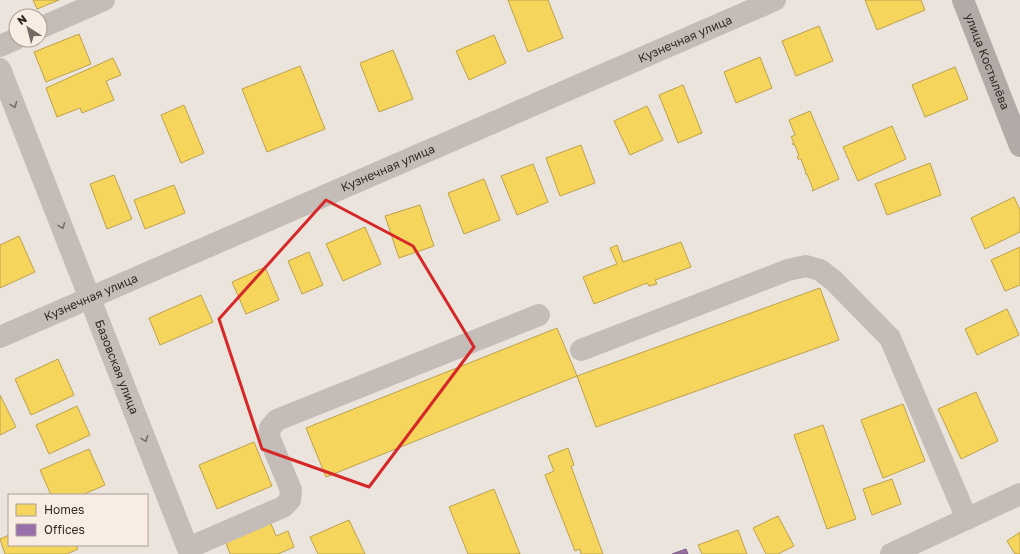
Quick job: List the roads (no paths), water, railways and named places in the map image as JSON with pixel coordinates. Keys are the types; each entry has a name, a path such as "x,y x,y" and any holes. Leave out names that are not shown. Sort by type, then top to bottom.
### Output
{"main road":[{"name":"улица Костылёва","path":"963,0 1020,146"}],"street":[{"path":"48,24 104,0"},
{"name":"Кузнечная улица","path":"0,337 775,0"},
{"name":"Базовская улица","path":"0,69 189,551"},
{"path":"581,350 788,270 806,266 820,270 834,281 890,338 967,519"},
{"path":"189,551 282,507 290,500 291,490 269,437 270,428 277,420 539,315"},
{"path":"891,554 1020,494"}]}
